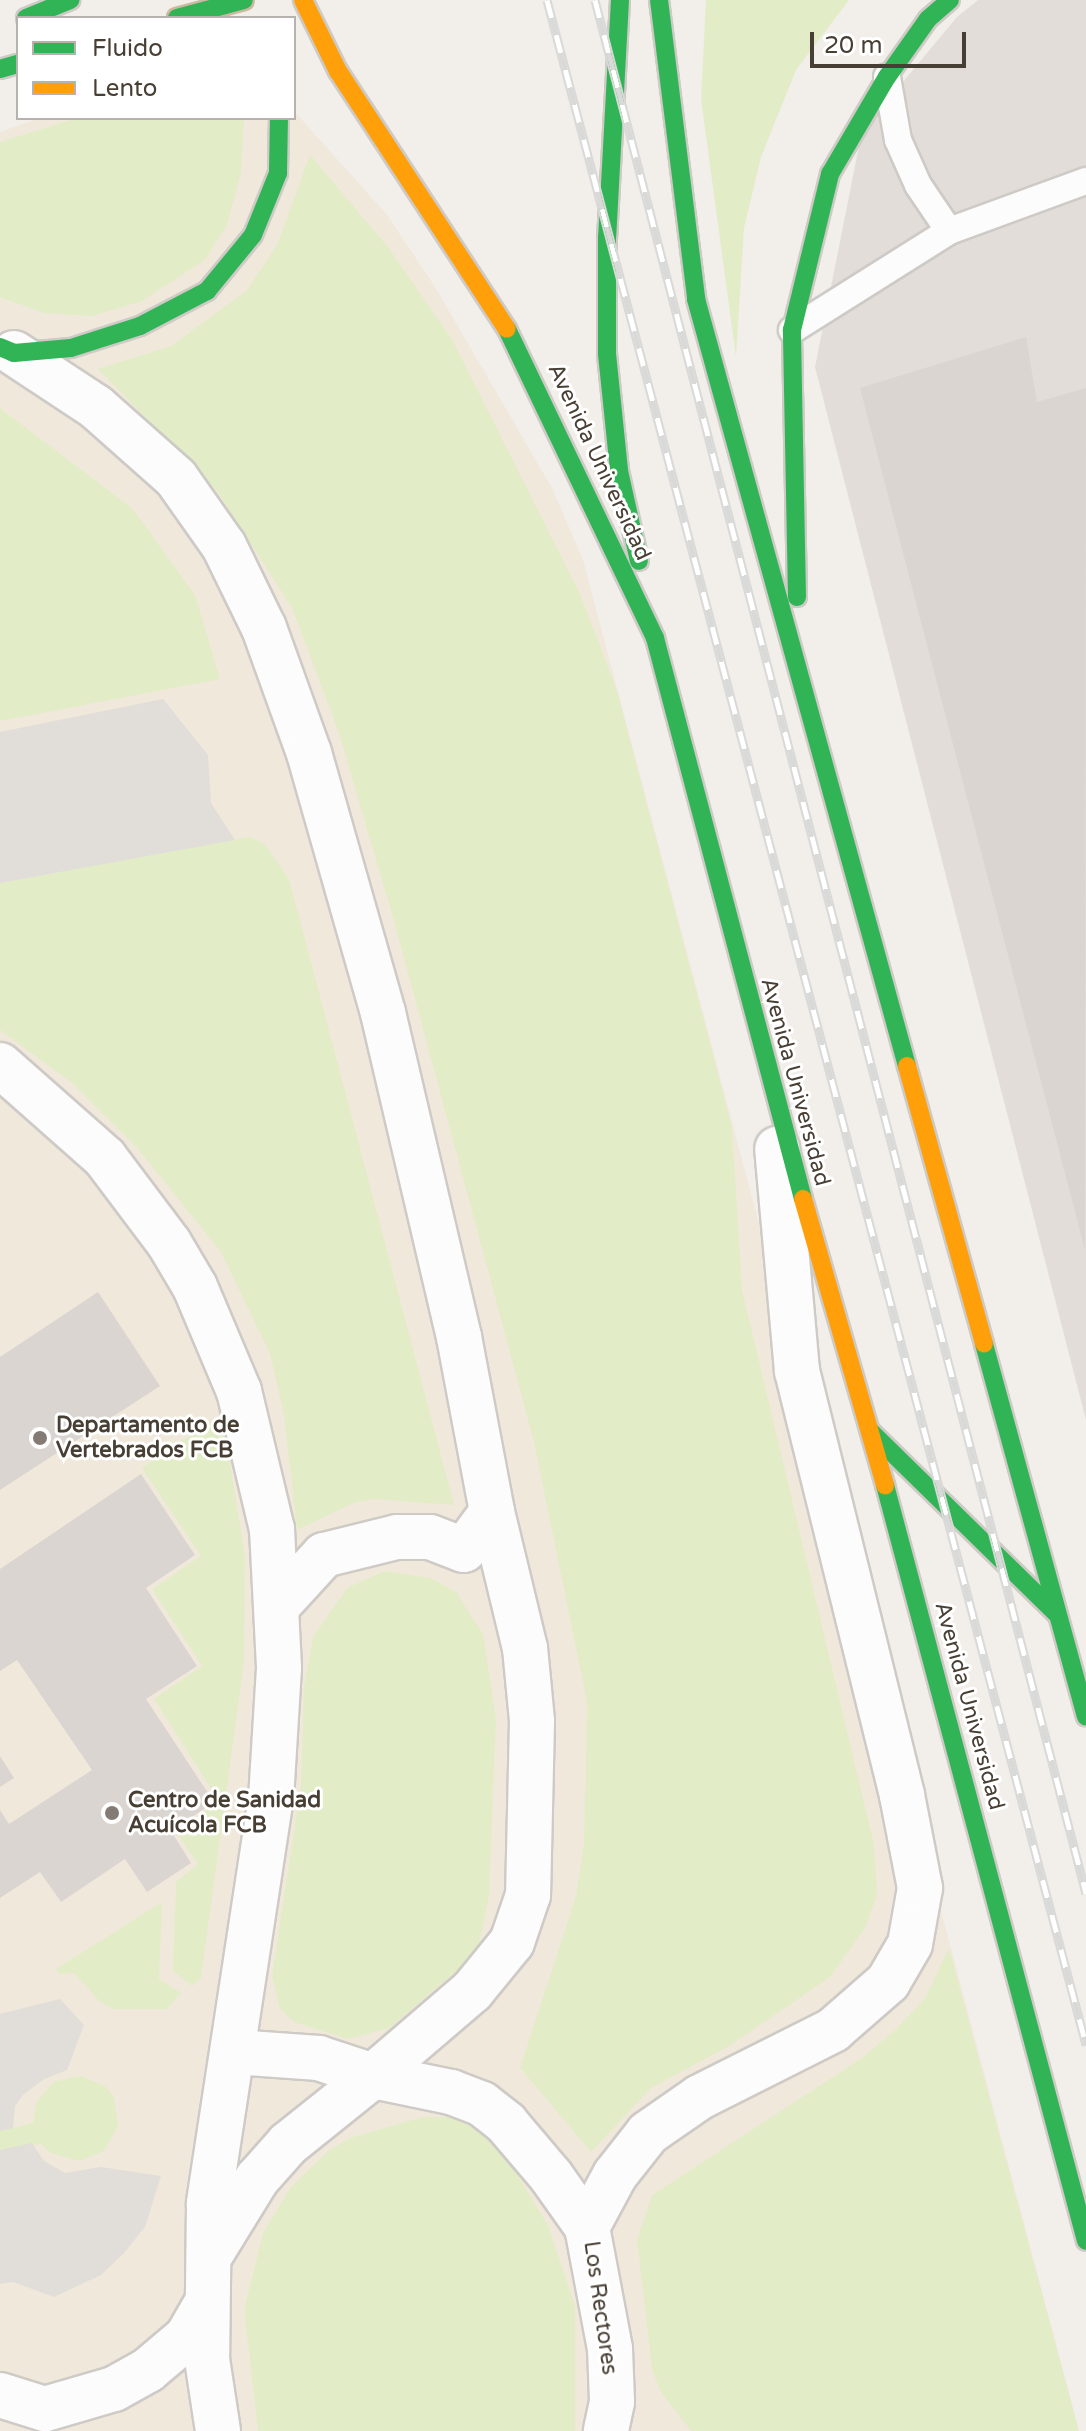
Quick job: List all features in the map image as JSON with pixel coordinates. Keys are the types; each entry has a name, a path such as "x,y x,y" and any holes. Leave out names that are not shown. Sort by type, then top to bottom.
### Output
{"highway":[{"path":"30,16 70,0"},
{"path":"228,0 247,10"},
{"path":"237,0 247,10"},
{"name":"Avenida Universidad","path":"303,0 338,71 512,337 655,638 772,1094 871,1432 1086,2241"},
{"path":"620,0 607,237 607,354 619,471 655,638"},
{"path":"659,0 670,118 696,299 1086,1716"},
{"path":"799,667 792,330 830,174 887,77 928,19 950,0"},
{"path":"194,16 247,10"},
{"path":"305,46 338,71"},
{"path":"7,350 71,348 140,326 207,291 253,235 278,173 279,120"},
{"path":"871,1432 1058,1615"}],"street":[{"path":"7,350 96,407 176,478 224,546 264,628 309,753 383,1013 459,1337 492,1512 525,1648 532,1721 528,1895 512,1942 472,1991 278,2155 257,2179 209,2257"},
{"path":"0,1065 105,1158 161,1232 195,1287 239,1391 272,1529 278,1605 271,1797 209,2204 207,2359 218,2431"},
{"path":"587,2227 615,2175 648,2133 700,2097 833,2030 888,1982 910,1944 920,1888 902,1795 797,1371 772,1094"},
{"path":"278,1605 324,1555 397,1537 430,1537 464,1550 492,1512"},
{"name":"Los Rectores","path":"234,2052 319,2058 373,2076 451,2092 482,2104 515,2134 587,2227 605,2312 615,2421"},
{"path":"45,2409 114,2389 148,2370 187,2337 206,2304"},
{"path":"0,2395 45,2409 82,2431"}],"lane":[{"path":"887,77 898,140 918,185 949,231"},
{"path":"792,330 949,231 1086,181"}],"shaded area":[{"path":"978,0 1086,0 1086,1420 815,367 862,131 957,17"},
{"path":"296,113 388,216 435,287 552,488 583,560 1079,2431 0,2431 0,132 34,120 296,120"},
{"path":"163,699 208,755 211,803 235,840 0,883 0,732"},
{"path":"60,1999 84,2025 67,2070 44,2079 23,2095 15,2106 13,2128 0,2131 0,2014"},
{"path":"32,2143 44,2161 65,2173 101,2167 161,2176 145,2227 124,2253 101,2275 54,2297 13,2282 0,2284 0,2150"}],"green space":[{"path":"706,0 849,0 796,70 761,157 744,228 736,357 701,99"},
{"path":"71,120 244,120 241,173 227,225 205,260 142,301 93,316 44,313 0,297 0,142"},
{"path":"310,155 388,247 453,341 580,594 617,691 732,1127 742,1290 874,1845 877,1894 865,1928 830,1977 729,2046 651,2088 591,2152 520,2068 576,1896 584,1844 587,1702 534,1442 394,921 338,730 292,608 217,491 98,369 171,346 246,291 277,245"},
{"path":"0,408 133,509 195,595 220,679 0,721"},
{"path":"249,837 264,843 289,879 454,1505 374,1499 353,1503 297,1530 284,1415 270,1354 221,1252 138,1149 72,1083 0,1030 0,883"},
{"path":"222,1414 245,1557 244,1662 201,1978 192,1986 173,1971 176,1882 198,1864 176,1832 219,1801 154,1699 202,1666 152,1589 201,1556 142,1468"},
{"path":"385,1571 430,1578 456,1592 483,1634 496,1718 489,1897 479,1944 462,1966 389,2028 348,2039 294,2022 280,2009 272,1976 301,1785 304,1687 313,1637 347,1588"},
{"path":"162,1902 159,1979 181,1993 167,2009 114,2009 99,2001 74,1973 59,1974 56,1969"},
{"path":"949,1948 1079,2431 691,2431 660,2391 652,2369 637,2240 652,2195 862,2058 924,2000"},
{"path":"81,2076 106,2087 114,2098 118,2126 104,2151 79,2161 51,2153 41,2144 0,2150 0,2131 33,2123 36,2103 53,2082"},
{"path":"423,2117 456,2117 476,2129 505,2155 548,2225 575,2306 575,2431 258,2431 244,2310 263,2233 291,2187 328,2151 350,2138"}],"building":[{"path":"1026,337 1037,402 1086,388 1085,1250 860,388"},
{"name":"Departamento de Vertebrados FCB","path":"98,1292 160,1386 0,1490 0,1357"},
{"path":"141,1474 195,1555 146,1588 197,1666 146,1699 214,1802 171,1831 191,1863 147,1892 125,1859 61,1902 40,1872 0,1898 0,1810 9,1824 92,1770 17,1660 0,1671 0,1569"},
{"path":"0,1756 14,1778 0,1787"}],"railway":[{"path":"547,0 1086,2045"},
{"path":"595,0 1086,1893"}],"traffic: fast":[{"path":"31,16 70,0"},
{"path":"184,16 244,0"},
{"path":"620,0 607,237 607,354 619,471 639,561"},
{"path":"659,0 696,299 907,1066"},
{"path":"797,597 792,330 830,174 887,77 928,19 950,0"},
{"path":"0,69 16,65"},
{"path":"0,347 14,353 71,348 140,326 207,291 253,235 278,173 279,120"},
{"path":"507,329 655,638 803,1199"},
{"path":"984,1344 1086,1716"},
{"path":"871,1432 1056,1613"},
{"path":"885,1485 1086,2241"}],"traffic: slow":[{"path":"303,0 338,71 507,329"},
{"path":"907,1066 984,1344"},
{"path":"803,1199 885,1485"}],"place":[{"name":"Departamento de Vertebrados FCB","path":"40,1438"},
{"name":"Centro de Sanidad Acuícola FCB","path":"112,1813"}]}
